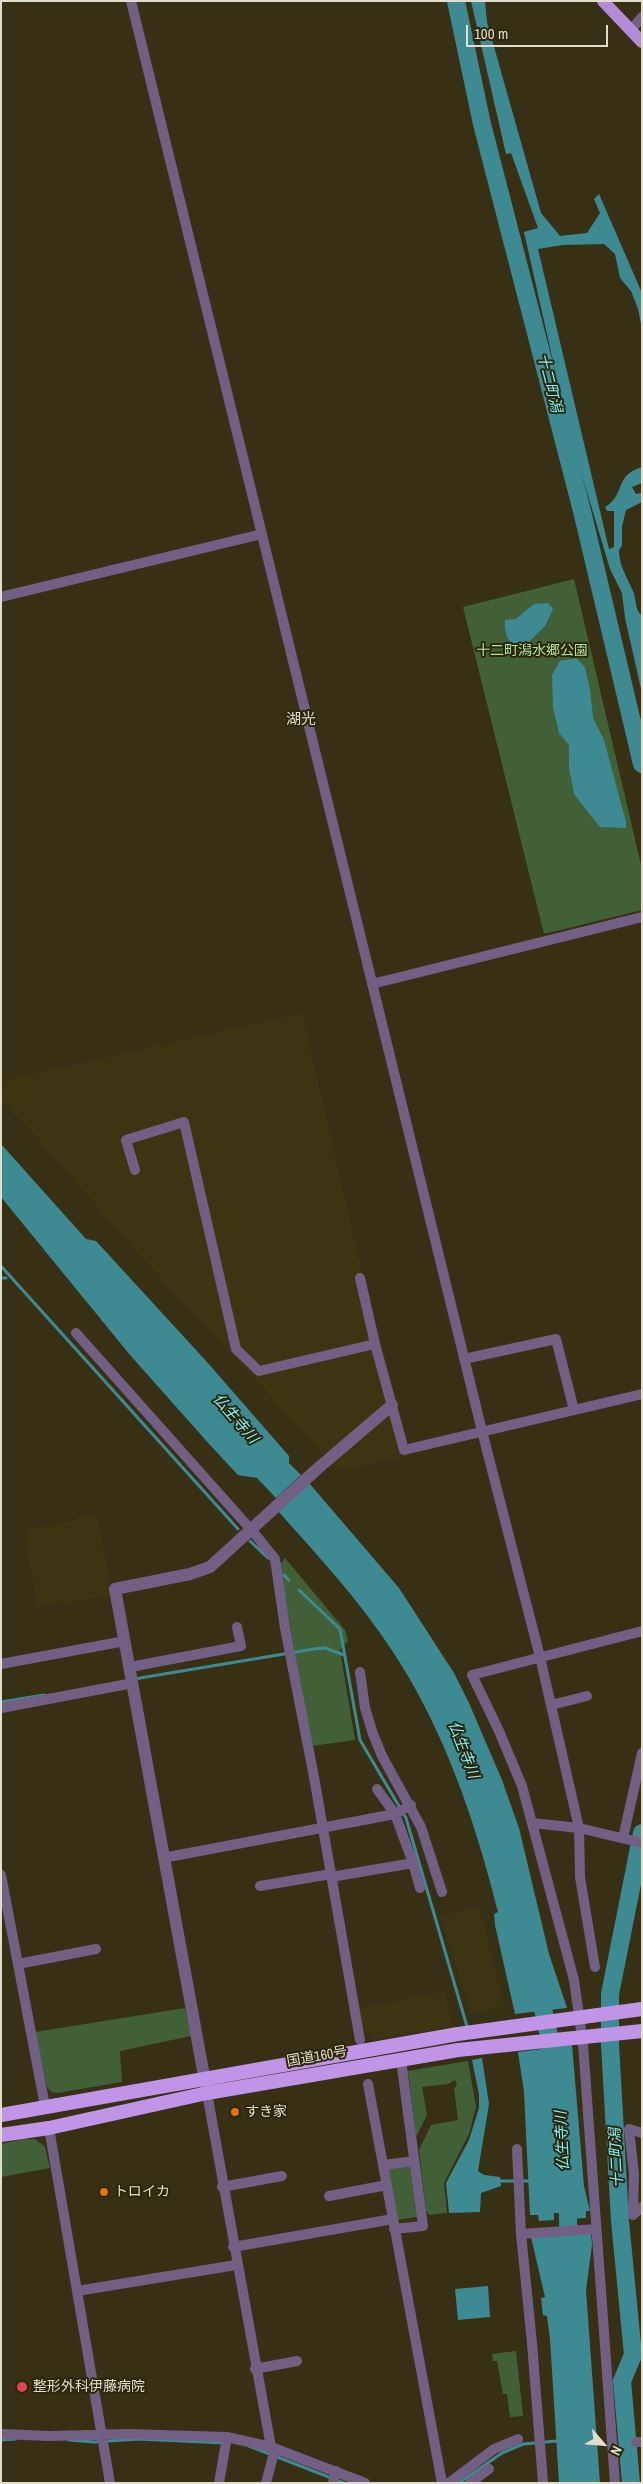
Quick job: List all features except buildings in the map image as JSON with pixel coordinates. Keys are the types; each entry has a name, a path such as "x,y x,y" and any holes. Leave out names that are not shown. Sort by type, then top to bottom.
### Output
{"highway":[{"name":"国道160号","path":"1,2135 49,2128 206,2086 458,2034 642,2009"},
{"name":"国道160号","path":"1,2115 45,2106 401,2060 458,2050 642,2031"}],"main road":[{"path":"603,1 642,42"}],"street":[{"path":"131,1 464,1359 540,1657 579,1828 580,1877 596,1966"},
{"path":"630,30 642,17"},
{"path":"1,598 262,534"},
{"path":"372,984 642,917"},
{"path":"135,1170 126,1140 184,1122 236,1349 259,1371 375,1344"},
{"path":"360,1278 375,1344 404,1450 642,1394"},
{"path":"76,1333 246,1524"},
{"path":"464,1359 556,1339 574,1410"},
{"path":"266,2483 273,2448 255,2369 206,2086 115,1589 190,1574 210,1568 316,1470 392,1405"},
{"path":"254,1533 275,1559 282,1611 323,1828 360,2040"},
{"path":"130,1667 241,1646 237,1627"},
{"path":"615,2483 579,2009 574,1980 522,1786 500,1731 472,1675 642,1631"},
{"path":"1,1664 125,1641"},
{"path":"360,1672 365,1708 373,1734 382,1756 411,1805 421,1827 442,1892"},
{"path":"1,1708 133,1683"},
{"path":"551,1705 587,1696"},
{"path":"623,1838 642,1753"},
{"path":"377,1789 395,1814 420,1888"},
{"path":"163,1858 395,1814 411,1805"},
{"path":"532,1823 579,1828 642,1843"},
{"path":"260,1886 412,1863"},
{"path":"1,1875 45,2106"},
{"path":"18,1964 96,1950"},
{"path":"233,2247 394,2224 423,2226 401,2060"},
{"path":"368,2084 442,2483"},
{"path":"49,2128 110,2483"},
{"path":"642,2133 629,2128 634,2174 633,2215 642,2207"},
{"path":"517,2149 521,2234 543,2483"},
{"path":"383,2165 414,2161"},
{"path":"222,2187 282,2176"},
{"path":"329,2196 387,2185"},
{"path":"521,2234 596,2230"},
{"path":"77,2290 236,2265"},
{"path":"255,2369 297,2361"},
{"path":"1,2434 227,2437 273,2448 365,2483"},
{"path":"219,2483 227,2437"},
{"path":"449,2483 494,2449 518,2439"},
{"path":"470,2483 489,2470"},
{"path":"333,2483 336,2472"}],"shaded area":[{"path":"302,1013 357,1251 411,1456 340,1471 162,1280 1,1098 1,1081"},
{"path":"97,1515 112,1596 37,1607 25,1530"},
{"path":"479,1906 504,2007 471,2014 440,1916"},
{"path":"445,1991 452,2027 372,2040 371,2031 362,2032 358,2008"}],"green space":[{"name":"十二町潟水郷公園","path":"574,579 642,869 642,910 544,934 463,607"},
{"path":"285,1558 345,1630 348,1641 340,1650 355,1740 312,1746 279,1566"},
{"path":"185,2008 191,2036 120,2051 122,2082 57,2093 52,2092 47,2087 35,2032"},
{"path":"468,2061 476,2107 469,2134 444,2183 447,2213 429,2215 426,2210 419,2150 431,2125 458,2120 454,2089 457,2085 455,2080 448,2084 422,2087 427,2115 416,2137 408,2071"},
{"path":"24,2139 35,2139 45,2147 50,2168 1,2177 1,2144"},
{"path":"410,2165 417,2217 397,2220 387,2169"},
{"path":"516,2351 523,2416 510,2417 507,2394 503,2394 497,2361 493,2361 492,2354"}],"water":[{"name":"十二町潟","path":"471,1 485,1 487,22 541,213 560,236 587,233 600,213 594,199 599,194 642,293 642,329 638,309 631,291 620,278 615,254 604,244 563,245 538,249 609,549 614,547 614,511 607,511 605,507 616,497 627,475 642,467 642,483 632,487 636,494 642,493 642,502 626,510 619,556 633,591 638,610 642,616 642,693 625,618 622,593 610,569 569,432 524,232 538,228 511,153 506,154"},
{"path":"548,603 553,609 545,626 522,649 513,644 506,634 505,620 516,619 534,604"},
{"path":"576,658 585,667 593,718 604,740 626,828 600,827 574,794 569,767 569,745 559,733 553,707 552,675 560,661"},
{"path":"1,1144 86,1239 96,1241 207,1362 289,1456 289,1463 301,1475 276,1498 257,1478 238,1475 210,1445 130,1355 1,1197"},
{"path":"309,1483 399,1588 454,1673 469,1703 502,1780 519,1828 549,1954 567,2008 515,2014 495,1925 494,1914 498,1912 489,1878 456,1778 428,1713 393,1652 367,1615 278,1511"},
{"path":"572,2045 584,2186 590,2211 586,2211 586,2218 570,2219 570,2213 554,2213 554,2220 539,2221 538,2215 530,2215 524,2092 518,2052"},
{"path":"482,2058 489,2104 478,2171 484,2175 500,2177 501,2186 481,2193 480,2212 449,2213 446,2183 469,2140 479,2108 479,2094 472,2060"},
{"path":"591,2233 592,2245 586,2290 600,2483 559,2483 550,2339 547,2316 543,2315 541,2298 545,2297 531,2237"},
{"path":"488,2286 490,2317 458,2320 455,2289"}],"waterway":[{"name":"十二町潟","path":"456,1 482,124 582,511 642,764"},
{"path":"1,1266 238,1529"},
{"path":"1,1278 6,1278"},
{"path":"250,1541 268,1558"},
{"path":"284,1575 289,1580"},
{"path":"299,1590 340,1629 360,1740 406,1818 468,2030"},
{"path":"134,1679 314,1649 325,1648 344,1655"},
{"path":"1,1702 44,1695"},
{"name":"十二町潟","path":"631,2483 622,2381 633,2355 620,2221 610,2044 610,1994 642,1833"},
{"name":"仏生寺川","path":"538,1987 557,2071"},
{"path":"497,2181 533,2181"},
{"name":"仏生寺川","path":"567,2189 569,2248"},
{"path":"1,2440 16,2439"},
{"path":"69,2440 94,2442 138,2439 225,2443"},
{"path":"459,2483 502,2453 523,2444 557,2441"},
{"path":"249,2446 344,2483"}],"place":[{"name":"すき家","path":"235,2112"},
{"name":"トロイカ","path":"104,2192"},
{"name":"整形外科伊藤病院","path":"22,2387"}],"district":[{"name":"湖光","path":"301,720"}]}
